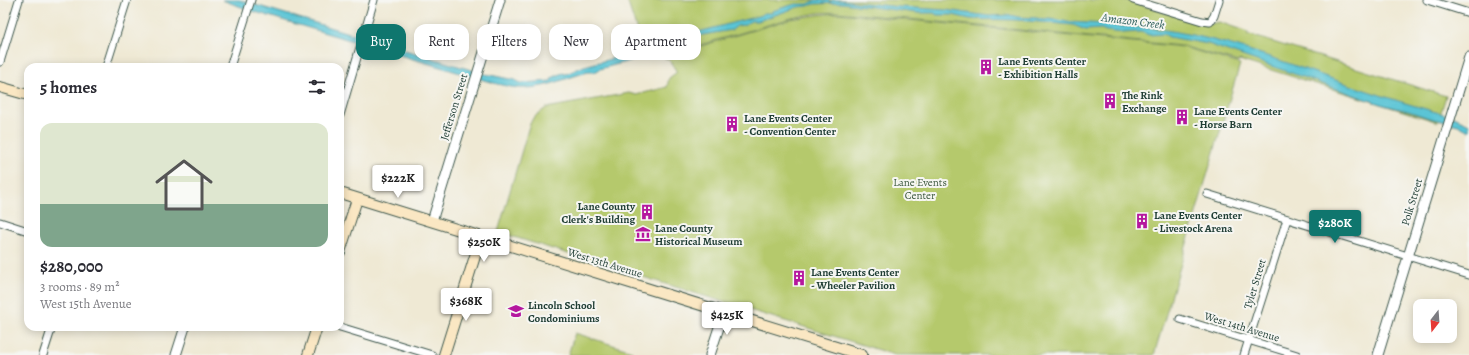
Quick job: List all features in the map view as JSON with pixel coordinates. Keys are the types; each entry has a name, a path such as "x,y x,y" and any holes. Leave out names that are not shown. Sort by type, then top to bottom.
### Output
{"main road":[{"path":"0,87 24,94"},
{"name":"West 13th Avenue","path":"344,194 724,312 844,352 862,355"},
{"path":"344,240 357,199"},
{"path":"444,355 481,237"},
{"path":"308,355 316,331"}],"street":[{"path":"0,62 19,0"},
{"path":"107,63 127,0"},
{"path":"231,63 251,0"},
{"path":"344,102 374,0"},
{"name":"Jefferson Street","path":"432,221 500,0"},
{"path":"1133,0 1202,22 1210,22 1214,16 1219,0"},
{"path":"1427,0 1469,13"},
{"name":"Polk Street","path":"1378,355 1468,61"},
{"path":"1207,194 1469,275"},
{"name":"Tyler Street","path":"1244,355 1287,219"},
{"path":"0,222 24,230"},
{"path":"710,355 724,312"},
{"name":"West 14th Avenue","path":"1180,319 1297,355"},
{"path":"344,328 432,355"},
{"path":"44,355 51,331"},
{"path":"176,355 184,331"}],"green space":[{"path":"627,0 1125,0 1205,25 1219,22 1248,32 1247,34 1446,96 1438,122 1239,60 1238,62 1182,46 838,12 817,13 791,18 701,45 701,24 635,24"},
{"name":"Lane Events Center","path":"837,13 1183,47 1240,64 1154,355 895,355 498,232 529,126 533,118 546,108 629,93 636,95 667,87 669,78 677,72 668,60 701,60 701,46 791,19"},
{"path":"575,333 632,351 630,355 568,355"}],"water":[{"path":"222,0 239,0 356,35 356,42 255,12"},
{"path":"816,0 828,0 830,2 833,0 838,0 900,7 946,10 989,16 1010,15 1044,20 1049,19 1067,22 1150,28 1215,40 1246,49 1378,94 1459,119 1469,124 1469,131 1458,125 1380,104 1208,44 1169,37 1164,34 1149,35 1141,32 1123,33 1101,29 1086,30 1073,25 1016,20 970,19 953,15 917,13 842,3 814,4 798,7 758,21 751,21 744,25 737,26 732,30 701,35 701,31 762,15 764,13 772,13 772,11 795,4 808,4"},
{"path":"406,50 414,53 414,59 406,57"},
{"path":"611,59 633,60 543,86 520,88 497,84 416,60 438,60 485,74 515,80 521,83 551,81 552,78 562,73 566,74 584,66"}],"place":[{"name":"Lane Events Center - Exhibition Halls","path":"986,67"},
{"name":"The Rink Exchange","path":"1110,101"},
{"name":"Lane Events Center - Horse Barn","path":"1182,117"},
{"name":"Lane Events Center - Convention Center","path":"732,124"},
{"name":"Lane County Clerk's Building","path":"647,212"},
{"name":"Lane Events Center - Livestock Arena","path":"1142,221"},
{"name":"Lane County Historical Museum","path":"643,234"},
{"name":"Lane Events Center - Wheeler Pavilion","path":"799,278"},
{"name":"Lincoln School Condominiums","path":"516,311"}],"water label":[{"name":"Amazon Creek","path":"1133,21"}]}
